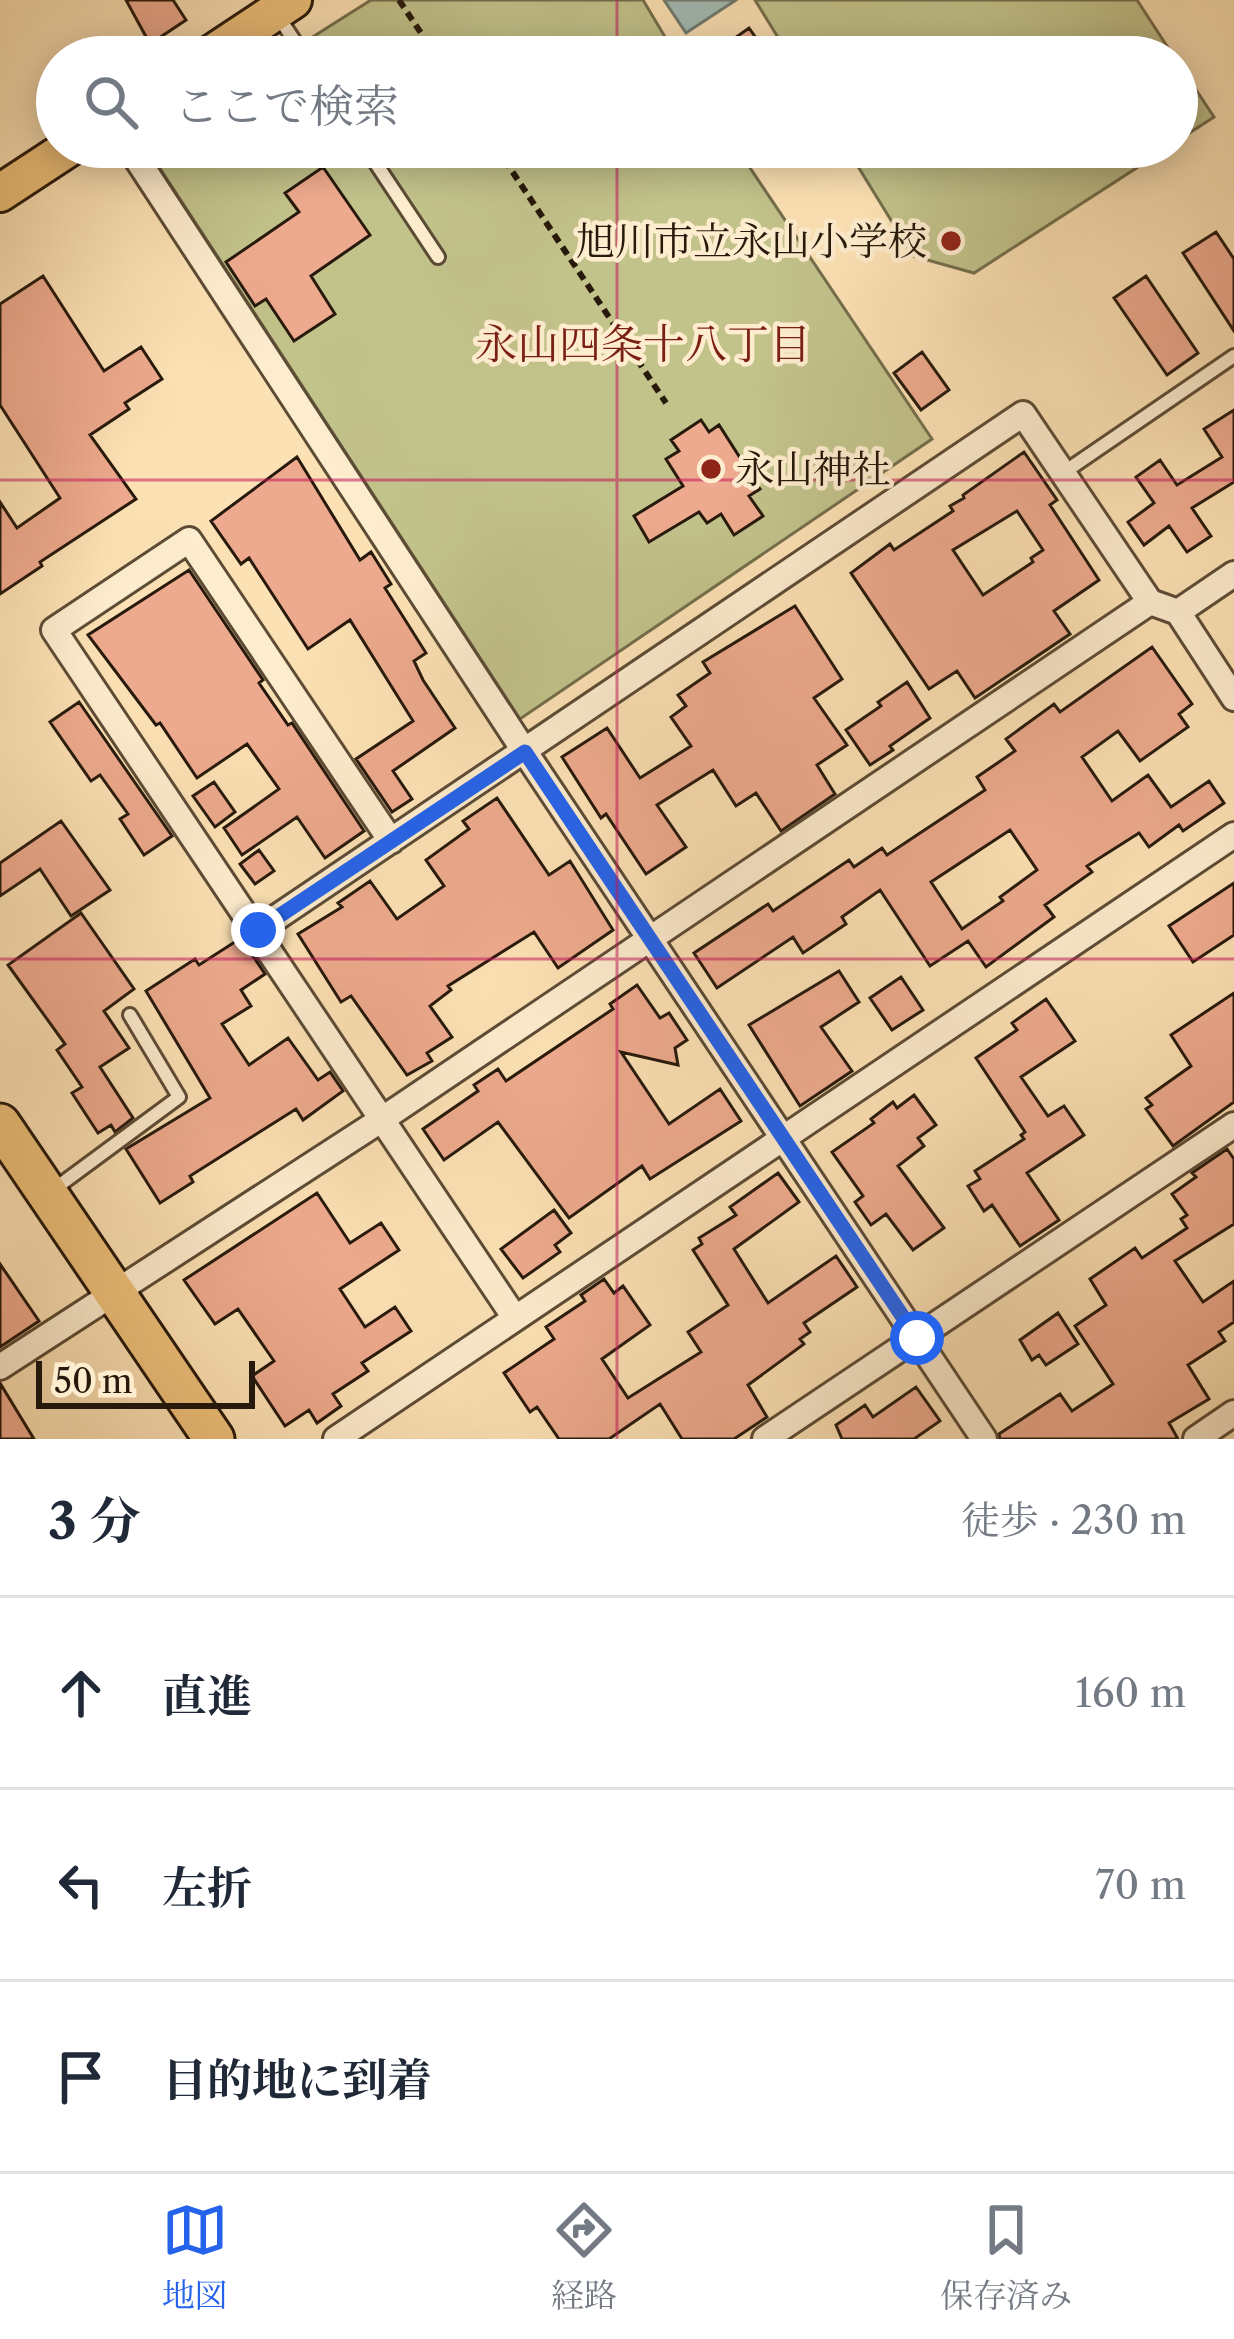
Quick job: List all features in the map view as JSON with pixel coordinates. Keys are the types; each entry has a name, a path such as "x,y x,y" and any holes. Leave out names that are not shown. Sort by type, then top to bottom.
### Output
{"highway":[{"path":"0,1124 214,1439"}],"main road":[{"path":"239,36 284,6"},
{"path":"0,193 38,168"}],"street":[{"path":"143,168 984,1439"},
{"path":"258,930 1023,414 1150,602 1178,612 1234,698"},
{"path":"392,841 189,540 54,630 515,1318"},
{"path":"1178,612 1234,574"},
{"path":"0,1367 384,1118 1150,602"},
{"path":"336,1439 1234,835"},
{"path":"765,1439 1234,1125"},
{"path":"1196,1439 1234,1413"}],"lane":[{"path":"284,6 296,36"},
{"path":"379,168 439,257"},
{"path":"1063,473 1234,356"},
{"path":"47,1195 179,1096 130,1015"}],"path":[{"path":"399,0 423,36"},
{"path":"510,168 666,403"}],"green space":[{"path":"371,0 643,0 664,36 314,36"},
{"path":"755,0 1137,0 1160,36 777,36"},
{"path":"1198,93 1214,117 1198,127"},
{"path":"160,168 750,168 932,439 520,719"},
{"path":"859,168 1136,168 974,273 913,256"}],"water":[{"path":"664,0 736,0 686,33"}],"building":[{"path":"126,0 173,0 186,20 162,36 146,36"},
{"path":"324,168 370,235 311,276 335,314 294,341 266,299 255,306 226,262 299,212 285,193"},
{"path":"1216,232 1234,259 1234,331 1183,253"},
{"path":"43,276 104,371 141,347 162,379 125,403 129,409 90,435 136,499 0,594 0,502 17,528 60,498 0,405 0,304"},
{"path":"1146,276 1198,353 1167,375 1114,298"},
{"path":"922,352 949,390 921,410 894,373"},
{"path":"1234,410 1234,482 1192,508 1211,536 1187,552 1169,526 1144,545 1128,522 1154,503 1136,477 1160,460 1177,485 1222,457 1204,429"},
{"path":"701,420 709,432 719,425 760,489 749,496 763,516 734,535 721,514 707,523 699,512 649,542 634,516 683,486 666,459 679,451 671,440"},
{"path":"1024,452 1057,500 1050,505 1099,580 1054,611 1070,634 975,698 957,671 929,689 851,573 890,544 894,550 953,511 950,506","holes":["1017,511 1043,550 1031,558 1033,562 983,595 953,550"]},
{"path":"297,457 360,560 371,552 391,584 385,588 426,653 414,661 455,728 393,771 412,799 392,812 356,759 413,721 350,620 308,649 249,558 241,564 211,521"},
{"path":"189,570 263,680 259,683 288,725 292,723 364,831 325,858 297,817 242,855 224,828 279,789 247,744 197,778 160,723 156,725 88,635"},
{"path":"795,606 842,679 814,698 847,745 817,765 835,794 781,831 756,793 736,806 713,770 657,805 686,847 646,874 606,814 601,818 562,757 607,728 640,778 691,746 671,717 686,706 678,695 710,673 703,662"},
{"path":"1152,647 1192,704 1179,714 1188,727 1140,761 1118,731 1082,757 1112,801 1148,775 1171,807 1209,781 1224,803 1183,831 1179,825 1149,847 1139,833 1087,866 1092,872 1045,905 1054,917 986,967 968,941 930,966 880,890 842,917 846,924 803,953 793,937 717,988 694,953 768,904 773,911 849,860 854,867 882,848 887,855 985,790 977,777 1015,751 1006,739 1054,704 1060,712","holes":["1010,830 1037,870 962,929 931,882"]},
{"path":"907,682 930,718 870,765 846,730"},
{"path":"79,702 172,836 144,855 120,819 128,814 100,775 91,781 50,722"},
{"path":"214,782 235,812 215,827 193,796"},
{"path":"497,798 549,875 570,861 613,930 558,968 534,932 448,986 451,990 430,1006 452,1037 427,1053 432,1061 407,1075 351,996 341,1002 298,934 342,907 338,903 370,881 397,919 444,886 426,860 469,829 463,821"},
{"path":"61,821 110,890 71,916 40,869 0,896 0,863"},
{"path":"259,850 274,871 255,884 240,864"},
{"path":"1234,883 1234,935 1193,962 1169,926"},
{"path":"81,913 134,989 104,1011 129,1048 100,1067 133,1118 115,1132 111,1125 98,1133 72,1093 82,1087 57,1050 65,1044 8,965"},
{"path":"241,938 265,974 241,990 251,1006 222,1024 249,1065 288,1038 318,1080 330,1072 343,1091 303,1120 296,1109 190,1176 193,1182 160,1203 126,1149 210,1098 146,991 195,959 199,965"},
{"path":"839,971 859,1002 821,1027 852,1071 800,1106 749,1025"},
{"path":"901,977 923,1010 892,1030 870,998"},
{"path":"637,985 660,1018 669,1013 687,1040 675,1048 678,1065 621,1052 669,1124 720,1089 741,1121 650,1179 642,1166 569,1218 498,1122 444,1160 423,1129 478,1091 474,1085 498,1069 506,1081 613,1009 610,1004"},
{"path":"1234,993 1234,1102 1173,1146 1146,1109 1152,1105 1146,1098 1191,1066 1171,1035"},
{"path":"1046,999 1075,1041 1021,1077 1048,1116 1064,1106 1084,1135 1027,1173 1059,1220 1020,1246 992,1205 984,1211 968,1186 980,1179 975,1171 1024,1139 1025,1132 976,1058 1017,1030 1012,1023"},
{"path":"914,1095 936,1125 918,1138 924,1146 898,1166 944,1228 913,1250 886,1214 871,1225 855,1202 863,1196 832,1152 874,1123 871,1119 893,1102 897,1108"},
{"path":"1227,1149 1234,1159 1234,1224 1175,1261 1203,1302 1234,1281 1234,1322 1219,1332 1225,1341 1188,1365 1209,1399 1169,1423 1178,1439 1000,1439 999,1434 1060,1394 1072,1411 1113,1384 1075,1326 1106,1305 1090,1279 1135,1248 1142,1258 1187,1228 1181,1219 1187,1215 1172,1194"},
{"path":"778,1173 799,1202 734,1249 768,1303 836,1256 857,1287 804,1323 810,1332 800,1339 804,1344 748,1385 767,1417 734,1439 682,1439 660,1404 609,1439 559,1439 537,1407 530,1412 504,1373 554,1339 546,1327 585,1301 581,1295 604,1279 614,1293 623,1286 650,1325 602,1359 628,1398 701,1352 688,1332 728,1305 693,1250 702,1244 699,1238 736,1215 730,1207"},
{"path":"317,1193 350,1243 381,1223 399,1250 340,1289 365,1327 395,1307 411,1331 362,1363 368,1371 333,1394 341,1406 317,1423 309,1410 285,1426 252,1376 274,1361 238,1309 215,1324 184,1280"},
{"path":"554,1210 571,1233 555,1245 560,1252 523,1278 501,1249"},
{"path":"0,1264 39,1321 0,1347"},
{"path":"1058,1313 1078,1344 1046,1365 1039,1355 1032,1360 1020,1340"},
{"path":"0,1383 34,1439 0,1439"},
{"path":"916,1387 940,1421 914,1439 842,1439 836,1425 865,1405 873,1417"}],"place":[{"name":"旭川市立永山小学校","path":"951,241"},
{"name":"永山神社","path":"711,469"}],"district":[{"name":"永山四条十八丁目","path":"643,344"}],"route":[{"path":"258,930 525,752 917,1338"}]}
